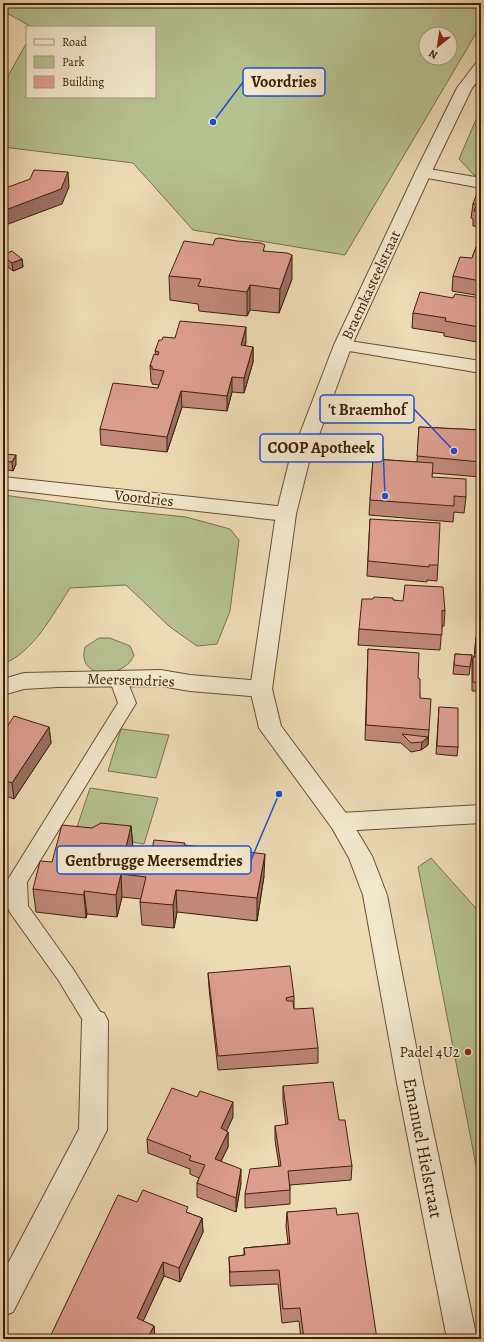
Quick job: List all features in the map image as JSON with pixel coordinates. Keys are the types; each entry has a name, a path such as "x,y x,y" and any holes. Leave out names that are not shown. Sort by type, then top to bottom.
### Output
{"street":[{"name":"Braemkasteelstraat","path":"286,514 299,462 343,345 423,173 465,88 481,66"},
{"path":"423,173 481,182"},
{"path":"343,345 481,367"},
{"name":"Voordries","path":"3,483 286,514"},
{"path":"286,514 261,689 270,728 340,822 480,817"},
{"name":"Meersemdries","path":"3,687 24,681 161,678 190,683 261,689"},
{"name":"Emanuel Hielstraat","path":"340,822 360,856 375,895 410,1083 462,1339"},
{"path":"3,1302 93,1130 95,1021"}],"lane":[{"path":"95,1021 66,975 18,908 17,881 127,703 118,678"}],"green space":[{"path":"3,3 481,3 481,25 458,64 458,26 418,26 418,66 457,66 345,255 193,230 133,163 3,147 3,85 26,44 26,98 156,98 156,26 30,26 3,11"},
{"path":"481,108 481,177 475,176 459,159"},
{"path":"3,495 108,509 186,517 230,529 239,540 230,611 217,644 197,646 170,627 126,585 70,588 50,620 33,642 24,651 3,664"},
{"path":"99,638 110,638 130,646 134,655 129,663 121,669 102,673 94,671 87,666 84,658 85,647"},
{"path":"121,729 169,735 156,778 108,771"},
{"path":"90,788 158,798 144,844 75,833"},
{"name":"Padel 4U2","path":"431,858 481,914 481,1191 418,867"}],"building":[{"path":"34,170 68,172 61,189 3,211 3,189 30,179"},
{"path":"477,193 481,194 481,212 474,211 477,204 473,204"},
{"path":"481,234 481,281 453,276 460,257 472,258"},
{"path":"219,238 261,243 265,245 263,251 287,253 292,255 280,289 250,285 247,292 198,286 201,279 169,276 184,241 213,245 215,239"},
{"path":"12,251 22,259 12,263 3,256"},
{"path":"420,292 453,298 455,294 481,298 481,320 479,327 445,321 446,318 413,313"},
{"path":"180,321 246,327 241,345 253,347 244,378 232,377 227,396 181,391 167,437 100,429 113,383 158,388 164,371 152,369 152,366 150,366 154,354 158,355 159,352 155,351 159,340 162,340 163,337 175,338"},
{"path":"419,427 481,430 481,462 417,456"},
{"path":"3,454 16,455 12,462 3,461"},
{"path":"373,459 433,463 432,477 466,479 466,497 454,496 454,506 370,500"},
{"path":"370,519 440,523 438,565 429,565 429,567 368,561"},
{"path":"405,585 443,587 445,611 442,610 442,635 359,629 362,599 373,599 374,597 393,598 393,600 403,601"},
{"path":"476,637 481,637 481,653 475,653"},
{"path":"368,649 419,653 418,678 420,679 420,698 431,699 429,730 366,725"},
{"path":"455,654 472,655 470,667 454,665"},
{"path":"473,657 481,657 481,683 473,682"},
{"path":"439,707 458,708 458,747 437,746"},
{"path":"14,716 49,727 12,783 3,780 3,733"},
{"path":"402,734 428,737 422,742 411,743"},
{"path":"101,823 131,826 123,860 149,863 154,840 185,843 184,845 265,854 257,898 176,890 173,905 140,902 146,877 121,874 116,895 84,891 84,895 33,889 40,861 52,862 62,825 92,828"},
{"path":"290,966 294,996 286,998 287,1001 293,1001 294,1009 313,1008 318,1048 218,1056 208,973"},
{"path":"333,1082 339,1120 345,1120 352,1166 288,1171 290,1190 245,1194 250,1169 281,1166 275,1126 288,1124 283,1086"},
{"path":"172,1088 197,1097 200,1091 233,1102 221,1128 228,1132 215,1159 241,1169 236,1198 197,1183 205,1165 189,1160 191,1156 147,1139"},
{"path":"143,1190 188,1207 186,1212 202,1218 179,1268 163,1262 137,1318 154,1326 147,1339 49,1339 118,1195 137,1202"},
{"path":"336,1208 337,1215 358,1213 377,1339 304,1339 300,1308 283,1309 279,1270 230,1272 229,1257 245,1255 244,1248 290,1244 287,1212"}],"place":[{"name":"Voordries","path":"213,122"},
{"name":"'t Braemhof","path":"454,451"},
{"name":"COOP Apotheek","path":"385,496"},
{"name":"Gentbrugge Meersemdries","path":"279,794"},
{"name":"Padel 4U2","path":"468,1052"}]}
